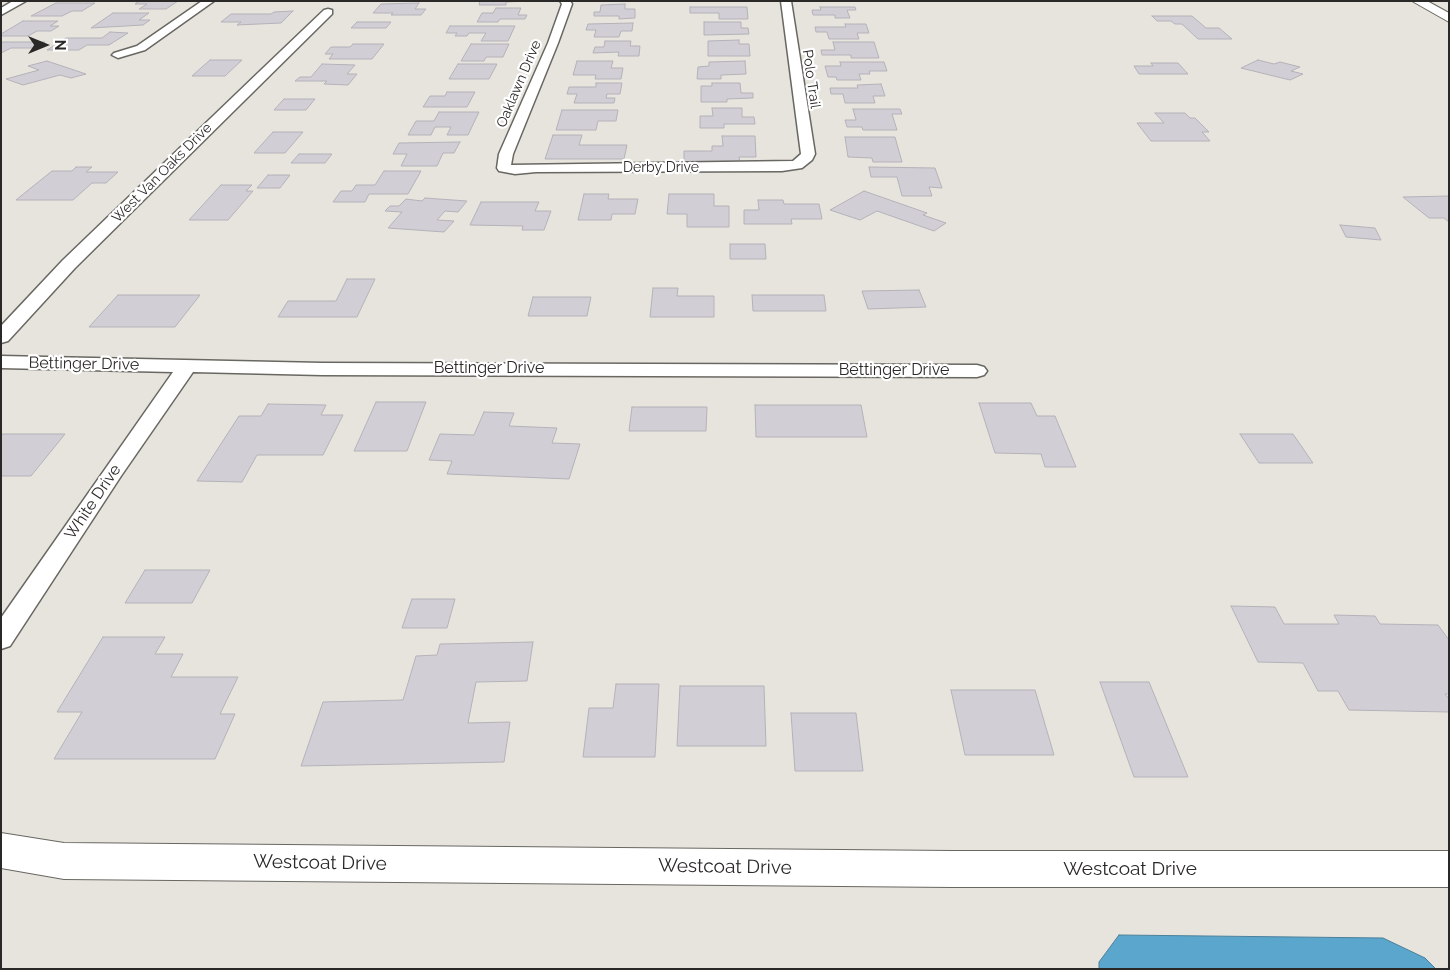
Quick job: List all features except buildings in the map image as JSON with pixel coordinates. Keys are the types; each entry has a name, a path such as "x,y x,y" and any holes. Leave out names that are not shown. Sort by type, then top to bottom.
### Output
{"street":[{"path":"1,12 21,1"},
{"path":"118,55 141,48 209,1"},
{"name":"Oaklawn Drive","path":"515,170 504,168 506,154 553,43 567,4 565,1"},
{"name":"Polo Trail","path":"786,1 808,154 805,160"},
{"path":"1418,1 1449,18"},
{"name":"West Van Oaks Drive","path":"1,337 76,257 328,12"},
{"name":"Derby Drive","path":"515,170 536,168 782,167 797,165 805,160"},
{"name":"Bettinger Drive","path":"1,362 322,369 611,368 977,371"},
{"name":"White Drive","path":"1,639 112,473 187,366"},
{"name":"Westcoat Drive","path":"1,850 64,861 952,869 1449,869"}],"water":[{"path":"1119,935 1383,938 1425,958 1436,969 1099,969 1099,962"}]}
